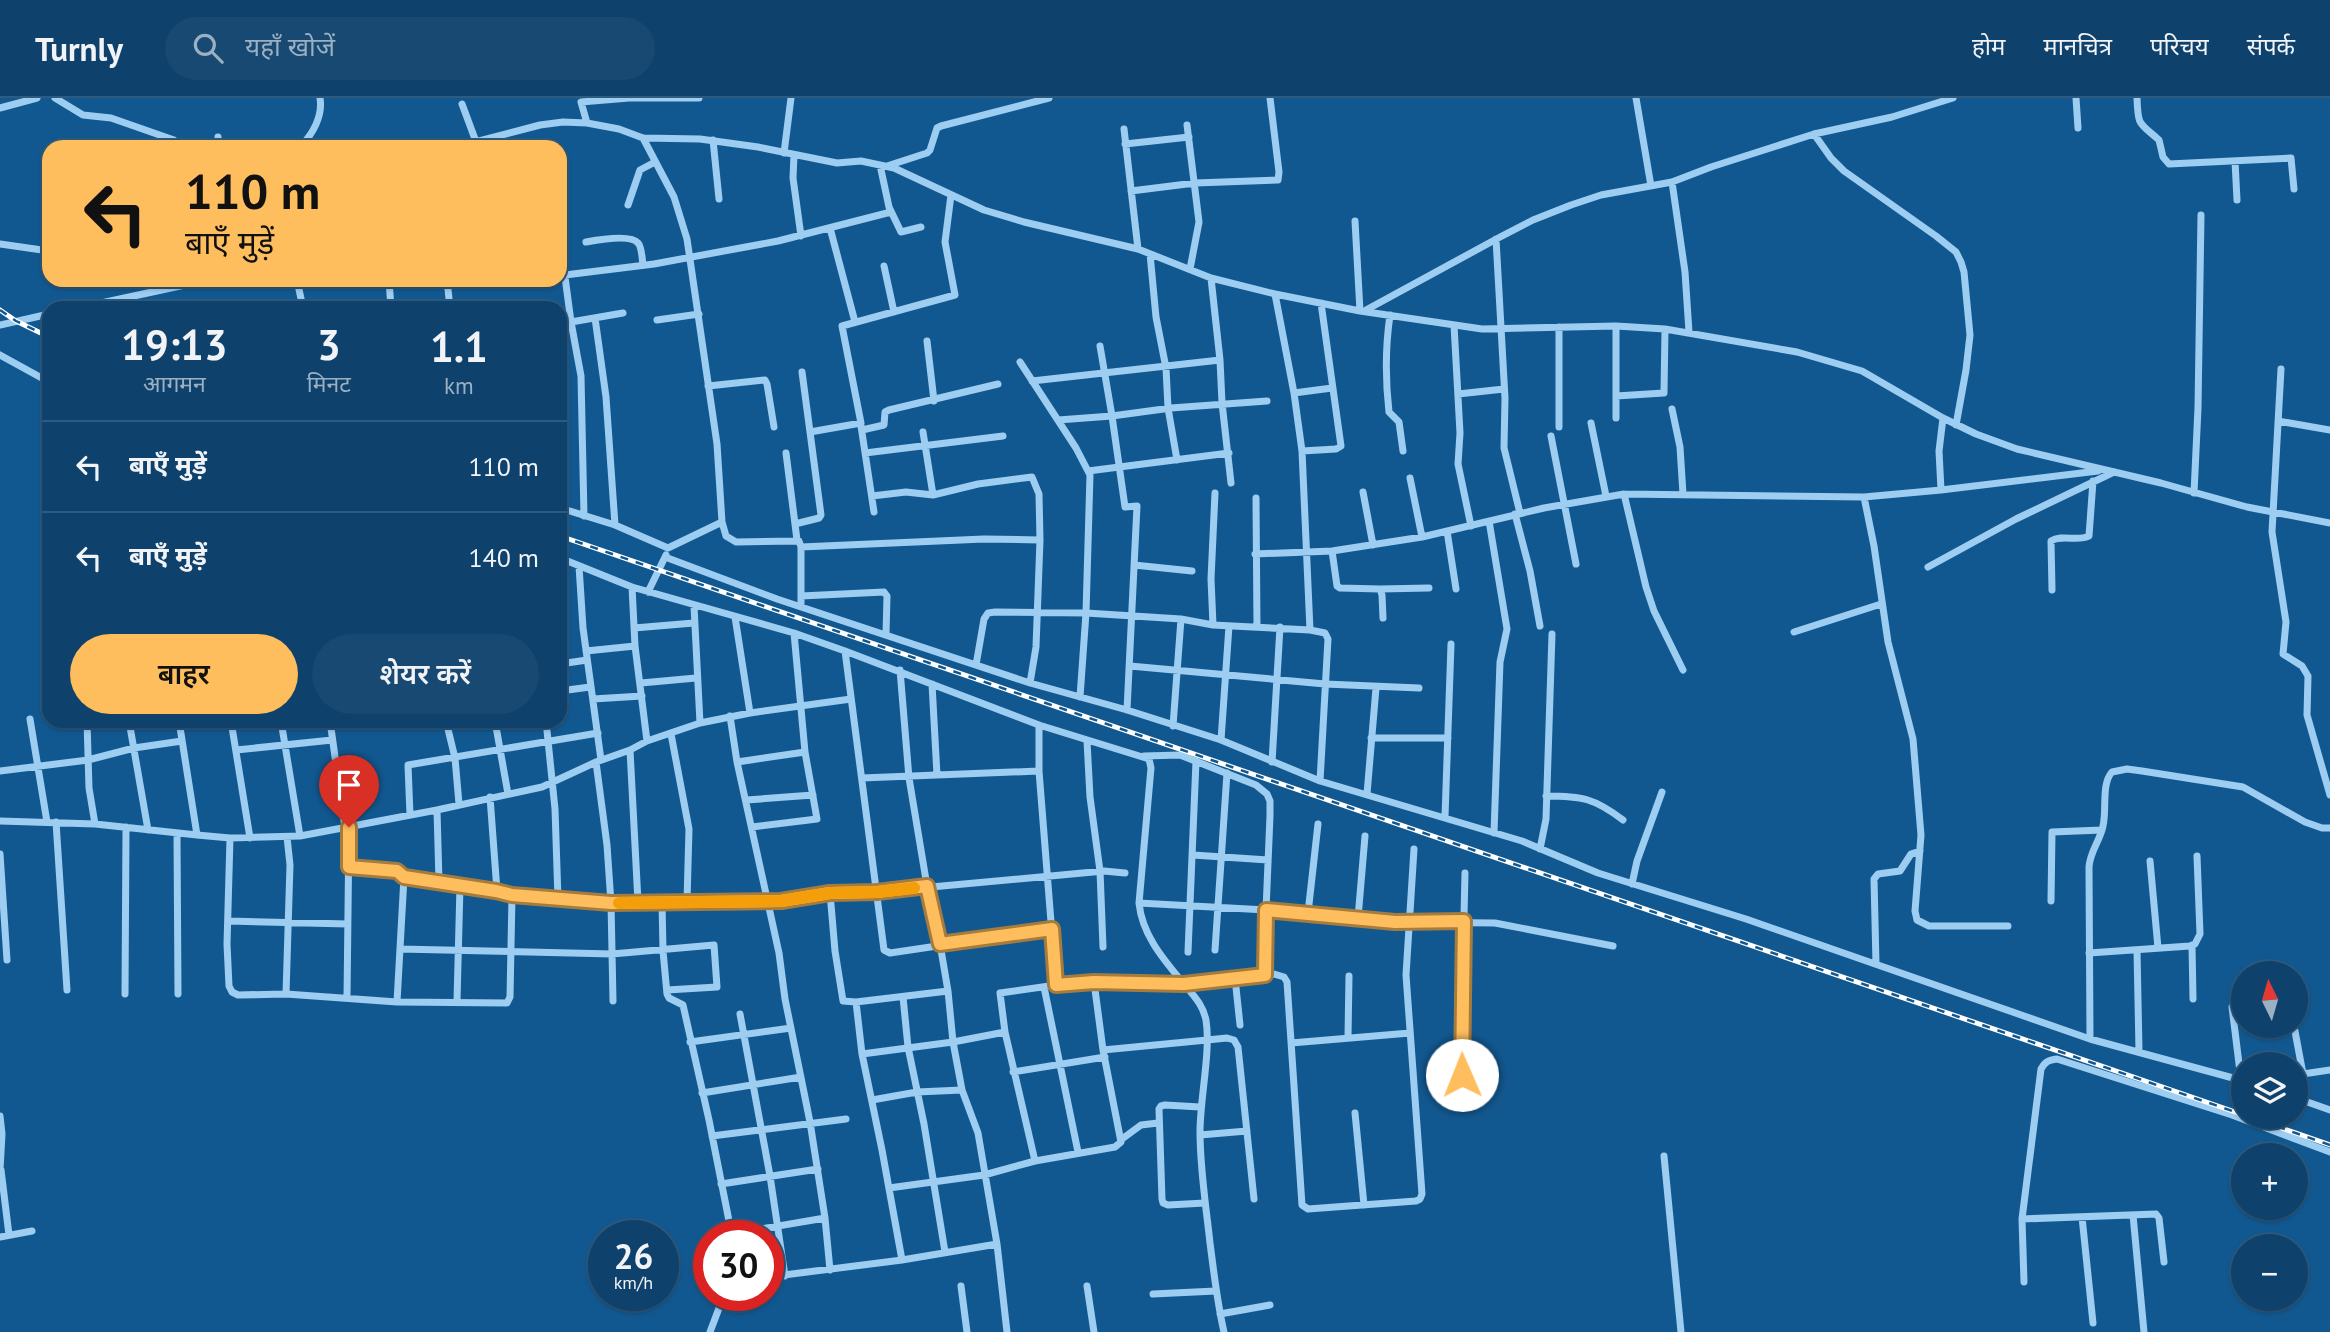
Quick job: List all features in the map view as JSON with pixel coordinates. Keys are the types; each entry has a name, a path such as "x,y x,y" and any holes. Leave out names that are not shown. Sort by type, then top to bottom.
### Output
{"street":[{"path":"0,108 37,98"},
{"path":"55,98 83,115 111,118 174,140"},
{"path":"307,140 321,113 320,98"},
{"path":"587,122 581,102 584,100 699,98"},
{"path":"784,153 791,98"},
{"path":"1007,109 1011,98"},
{"path":"883,166 927,153 940,125 1049,98"},
{"path":"1131,191 1195,183 1278,180 1270,98"},
{"path":"1636,98 1651,187"},
{"path":"1363,311 1533,220 1601,195 1672,182 1814,134 1892,117 1953,98"},
{"path":"2076,98 2078,128"},
{"path":"2137,98 2142,127 2159,140 2163,156 2169,164 2291,158 2294,188"},
{"path":"462,104 476,140"},
{"path":"490,140 540,125 587,122 643,138 700,138 837,163 862,161 883,166 984,209 1024,222 1138,249 1211,278 1275,294 1454,325 1501,329 1616,326 1665,329 1797,352 1839,363 1882,382 1956,425 2017,449 2247,507 2330,523"},
{"path":"1187,125 1199,222 1190,269"},
{"path":"1124,129 1138,249"},
{"path":"1814,134 1844,171 1936,236 1956,252 1961,262 1970,335 1956,425"},
{"path":"1125,145 1189,137"},
{"path":"643,138 674,197 690,258 717,444 722,522 729,540 799,543 1040,540"},
{"path":"713,141 719,198"},
{"path":"794,155 793,178 800,236"},
{"path":"2235,161 2237,200"},
{"path":"628,205 640,170 655,162"},
{"path":"883,166 891,212 901,232 921,227"},
{"path":"1672,182 1685,272 1689,332"},
{"path":"874,512 842,326 955,295 945,242 951,195"},
{"path":"567,275 690,258 800,236 891,212"},
{"path":"2194,493 2201,215"},
{"path":"1355,221 1363,311"},
{"path":"830,228 855,322"},
{"path":"586,242 615,238 635,240 639,244 643,265"},
{"path":"1496,239 1504,389 1504,448 1540,626"},
{"path":"0,244 42,250"},
{"path":"1150,254 1156,317 1166,368 1168,408 1177,460"},
{"path":"884,266 894,312"},
{"path":"1211,278 1231,483"},
{"path":"109,301 170,287"},
{"path":"567,287 581,376 584,516"},
{"path":"1275,294 1302,451 1310,630"},
{"path":"1302,451 1336,449 1341,446 1321,303"},
{"path":"571,322 623,313"},
{"path":"657,320 699,314"},
{"path":"1390,315 1385,347 1385,378 1389,412 1399,422 1403,451"},
{"path":"0,325 42,316"},
{"path":"595,318 606,397 615,525"},
{"path":"1454,325 1460,433 1458,464 1471,526"},
{"path":"1616,326 1616,418"},
{"path":"1559,327 1559,427"},
{"path":"1616,396 1664,393 1665,329"},
{"path":"927,341 934,401"},
{"path":"1100,346 1125,507 1137,506 1127,710"},
{"path":"0,355 42,378"},
{"path":"1032,381 1220,360"},
{"path":"1020,362 1090,475 1086,613 1080,697"},
{"path":"2281,369 2273,512 2274,554 2286,622 2283,654 2302,666 2308,676 2307,715 2330,795"},
{"path":"795,524 819,518 821,515 802,372"},
{"path":"708,386 765,380 774,427"},
{"path":"810,432 884,425 885,412 889,410 998,384"},
{"path":"1294,393 1332,388"},
{"path":"1458,394 1504,389"},
{"path":"1058,421 1168,408 1267,401"},
{"path":"1672,409 1680,447 1683,494"},
{"path":"1941,490 1939,451 1943,418"},
{"path":"2278,421 2330,430"},
{"path":"1591,424 1606,496"},
{"path":"923,432 933,495"},
{"path":"865,453 1003,436"},
{"path":"1551,436 1576,564"},
{"path":"786,453 799,543 802,606"},
{"path":"1088,471 1229,453"},
{"path":"1255,554 1332,551 1373,545 1422,537 1564,504 1624,494 1864,497 2103,470"},
{"path":"1927,567 2114,472"},
{"path":"872,496 906,492 933,495 978,484 1032,477 1039,494 1040,540 1036,647 1030,683"},
{"path":"1410,478 1422,537"},
{"path":"2052,590 2052,541 2056,538 2084,539 2089,536 2093,481"},
{"path":"1363,492 1373,545"},
{"path":"1213,625 1211,579 1215,493"},
{"path":"1624,494 1654,611 1683,670"},
{"path":"1864,497 1888,642 1913,739 1920,851 1916,920 1929,926 2008,926"},
{"path":"1255,498 1257,626"},
{"path":"567,510 615,525 668,548"},
{"path":"1489,521 1507,629 1500,662 1494,833"},
{"path":"648,592 668,548 722,522"},
{"path":"1447,531 1456,589"},
{"path":"1332,551 1337,586 1340,588 1429,588"},
{"path":"665,557 722,579 1030,683 1222,740 1320,781 1494,833 1588,869 1746,919 2090,1039 2231,1078"},
{"path":"567,561 632,587 794,633 1087,741 1144,757 1180,755 1256,785 1267,794 1270,808 1265,975"},
{"path":"1134,565 1192,572"},
{"path":"579,566 590,687 598,733 607,845 613,1001"},
{"path":"632,587 635,646 647,741"},
{"path":"1380,589 1383,618"},
{"path":"801,596 884,592 887,596 886,634"},
{"path":"1794,632 1881,604"},
{"path":"694,606 700,723"},
{"path":"976,665 985,616 995,612 1086,613 1325,632 1320,781"},
{"path":"735,617 750,713"},
{"path":"1173,726 1181,619"},
{"path":"634,628 694,623"},
{"path":"1222,740 1229,626"},
{"path":"1272,762 1280,627"},
{"path":"752,827 817,819 805,752 794,633"},
{"path":"1540,849 1546,819 1552,634"},
{"path":"1444,817 1451,644"},
{"path":"586,651 635,646"},
{"path":"845,651 886,952 1052,929"},
{"path":"567,663 587,660"},
{"path":"1130,666 1376,688 1419,688"},
{"path":"900,670 908,778 940,944 962,1090 978,1133 997,1244 1007,1332"},
{"path":"641,683 696,678"},
{"path":"932,684 937,775"},
{"path":"567,690 590,687"},
{"path":"1367,794 1376,688"},
{"path":"593,699 642,696"},
{"path":"0,821 95,824 230,838 300,836 542,787 647,741 700,723 730,716 851,699"},
{"path":"730,716 737,762 779,953 810,1122 830,1270"},
{"path":"30,719 52,822 67,990"},
{"path":"1039,725 1039,771 1056,985"},
{"path":"87,728 95,824"},
{"path":"130,728 148,831"},
{"path":"180,728 197,835"},
{"path":"232,728 250,838"},
{"path":"282,728 300,836"},
{"path":"331,728 347,828 347,998"},
{"path":"448,728 455,758 459,804"},
{"path":"496,728 508,794"},
{"path":"547,728 553,782 558,899"},
{"path":"410,815 408,765 598,733"},
{"path":"671,734 689,829 687,901"},
{"path":"1371,738 1448,738"},
{"path":"236,750 332,740"},
{"path":"0,771 88,760 134,748 182,741"},
{"path":"1087,741 1090,797 1100,871 1103,947"},
{"path":"630,750 638,902"},
{"path":"737,762 805,752"},
{"path":"1144,757 1151,763 1151,768 1139,902 1140,917 1148,937 1203,1009 1207,1040 1200,1135 1205,1203 1224,1332"},
{"path":"1188,952 1196,761"},
{"path":"2090,1039 2090,854 2102,830 2107,780 2112,772 2127,769 2243,787 2305,822 2330,828"},
{"path":"862,778 1039,771"},
{"path":"1215,950 1227,773"},
{"path":"1632,884 1637,861 1662,792"},
{"path":"747,800 813,795"},
{"path":"1546,796 1574,796 1592,800 1623,820"},
{"path":"490,797 496,891"},
{"path":"437,810 439,882"},
{"path":"1308,913 1318,824"},
{"path":"125,994 126,827"},
{"path":"2051,901 2052,832 2102,830"},
{"path":"177,834 178,994"},
{"path":"1359,918 1365,836"},
{"path":"286,994 290,865 287,837"},
{"path":"230,838 229,986 232,992 239,995 286,994 397,1002 509,1002 512,895"},
{"path":"1035,1161 1013,1072 1000,993 1094,982 1184,984 1280,975 1287,982 1302,1205 1308,1209 1420,1199 1422,1194 1406,958 1414,849"},
{"path":"1876,964 1874,879 1878,874 1900,871 1910,853 1920,851"},
{"path":"0,854 7,960"},
{"path":"1193,855 1268,860"},
{"path":"2089,953 2192,945 2199,940 2197,856"},
{"path":"2150,861 2158,948"},
{"path":"349,867 397,871 404,877 512,895 611,903 781,901 830,893 877,892 1100,871 1125,873"},
{"path":"1463,1100 1465,873"},
{"path":"397,1002 404,877"},
{"path":"457,1001 460,886"},
{"path":"830,893 843,1001 856,1002 948,991"},
{"path":"662,902 667,990 669,998 683,1005 729,1220"},
{"path":"1139,902 1308,913 1408,923 1464,921 1523,928 1613,946"},
{"path":"228,921 348,923"},
{"path":"400,948 612,954 714,945 717,987 667,990"},
{"path":"2192,945 2193,999"},
{"path":"2137,950 2139,1051"},
{"path":"1348,1037 1349,976"},
{"path":"1236,978 1240,1025"},
{"path":"1094,982 1104,1053 1122,1139"},
{"path":"1044,987 1078,1152"},
{"path":"903,997 908,1048 924,1124 944,1252"},
{"path":"856,1002 862,1054 902,1260"},
{"path":"740,1014 777,1220"},
{"path":"690,1042 791,1028"},
{"path":"862,1054 1005,1032"},
{"path":"1291,1043 1410,1033"},
{"path":"1013,1072 1104,1053 1207,1040 1234,1040 1238,1047 1254,1199"},
{"path":"2024,1282 2022,1219 2041,1069 2045,1062 2057,1059 2133,1082 2330,1152"},
{"path":"2308,1074 2330,1070"},
{"path":"702,1093 801,1077"},
{"path":"872,1100 917,1092 962,1090"},
{"path":"2308,1102 2330,1110"},
{"path":"1200,1107 1161,1105 1158,1123 1161,1199 1168,1205 1205,1203"},
{"path":"1354,1113 1364,1205"},
{"path":"0,1116 4,1236 32,1231"},
{"path":"712,1136 846,1119"},
{"path":"889,1188 984,1175 1035,1161 1115,1147 1141,1125 1158,1123"},
{"path":"1200,1135 1247,1131"},
{"path":"1664,1156 1681,1332"},
{"path":"721,1184 818,1169"},
{"path":"2133,1215 2144,1332"},
{"path":"2022,1219 2158,1215 2164,1262"},
{"path":"2082,1217 2093,1323"},
{"path":"784,1225 825,1218"},
{"path":"784,1269 785,1276 997,1244"},
{"path":"961,1286 967,1332"},
{"path":"1087,1286 1094,1332"},
{"path":"1153,1294 1216,1291"},
{"path":"1220,1314 1270,1305"},
{"path":"710,1332 718,1311"}],"railway":[{"path":"0,310 42,334"},
{"path":"567,538 2231,1111"},
{"path":"2284,1129 2330,1145"}],"slow traffic":[{"path":"619,903 781,901 830,893 914,888"}],"route":[{"path":"349,827 349,867 397,871 404,877 512,895 611,903 739,902 781,901 830,893 877,892 927,886 940,944 1052,929 1056,985 1094,982 1184,984 1265,975 1266,910 1395,922 1464,921 1462,1075"}]}
